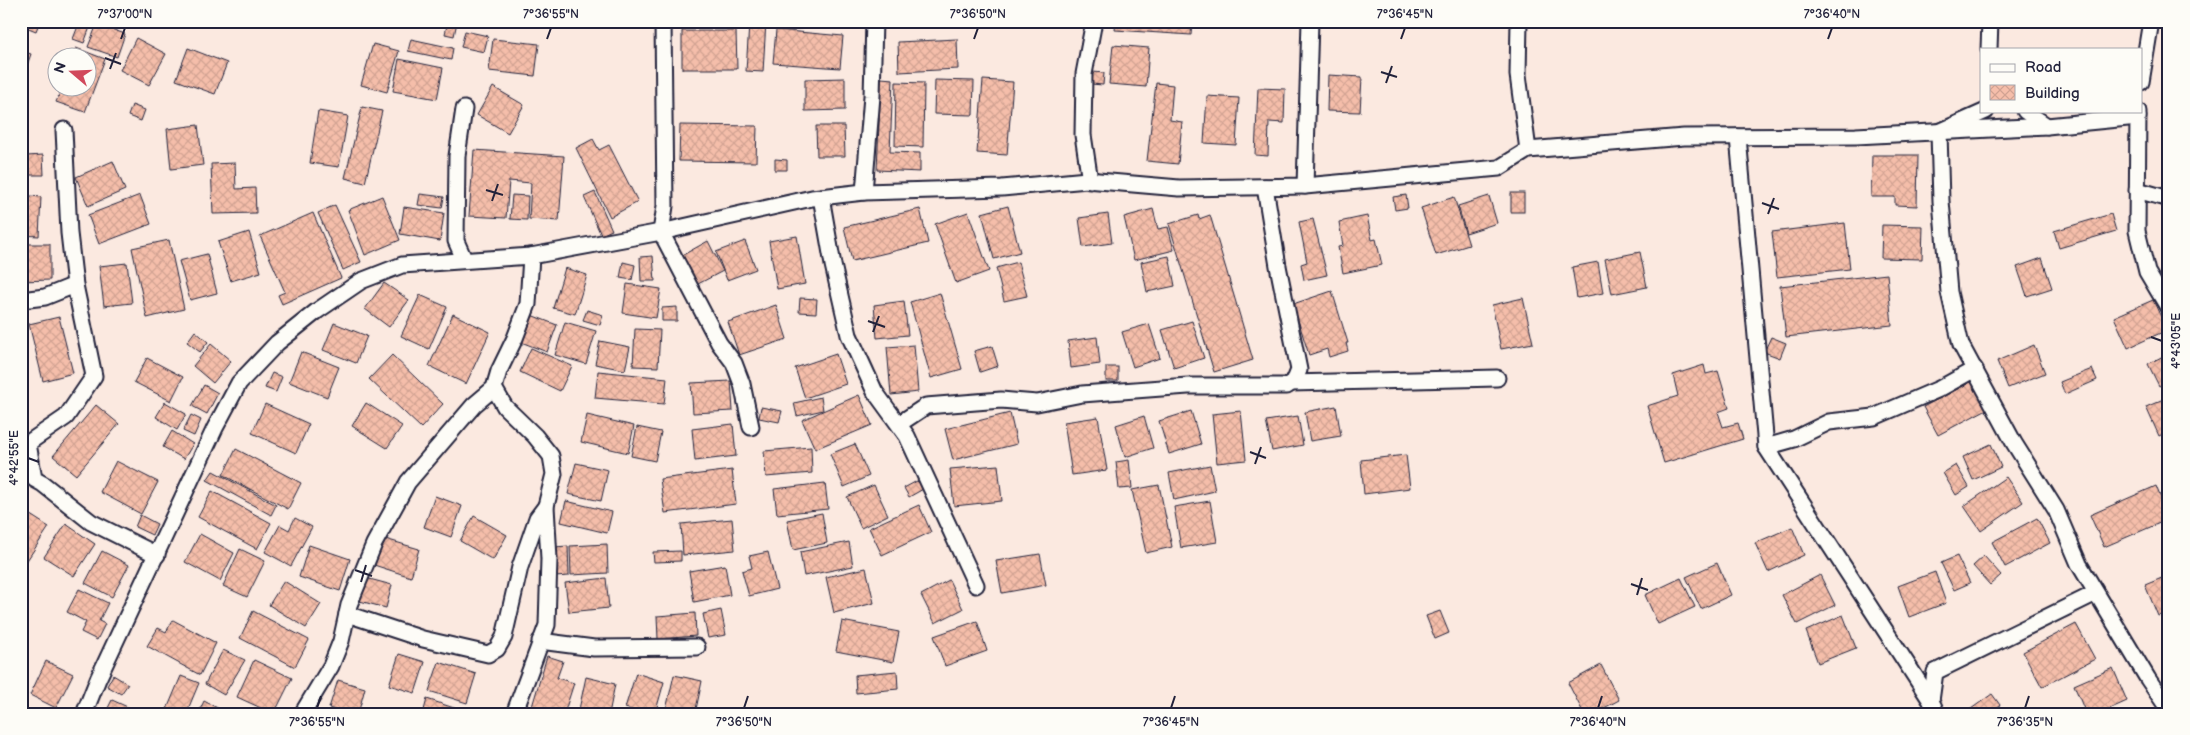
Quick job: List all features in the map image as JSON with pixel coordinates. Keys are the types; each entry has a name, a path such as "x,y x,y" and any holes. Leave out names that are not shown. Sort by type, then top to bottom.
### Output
{"street":[{"path":"663,21 665,206 661,232 719,343 734,363 742,384 751,427"},
{"path":"864,192 872,96 874,21"},
{"path":"1090,181 1083,135 1084,74 1094,21"},
{"path":"1305,186 1310,21"},
{"path":"1518,21 1518,75 1528,150"},
{"path":"1989,48 1990,21"},
{"path":"2142,76 2151,21"},
{"path":"464,109 457,156 456,242 464,259"},
{"path":"1939,132 1984,112"},
{"path":"2026,112 2047,126"},
{"path":"84,714 98,679 215,428 239,383 277,343 317,311 361,281 402,265 464,259 531,256 661,232 821,197 864,192 1002,188 1090,181 1179,188 1305,186 1499,168 1528,150 1684,137 1939,132 2047,126 2138,114 2137,231 2147,272 2169,309"},
{"path":"64,130 69,232 75,285 94,376 66,417 28,443 34,479 91,522 157,555"},
{"path":"1939,132 1941,201 1949,292 1961,345 2014,443 2056,510 2079,564 2169,710"},
{"path":"1738,137 1766,447 1934,707"},
{"path":"899,424 926,406 1001,400 1037,402 1082,394 1188,386 1287,386 1299,370 1278,266 1265,187"},
{"path":"2137,190 2169,199"},
{"path":"821,197 833,265 849,335 875,392 907,436 976,585"},
{"path":"302,714 331,666 341,641 347,614 374,544 408,482 474,405 494,388 528,304 531,256"},
{"path":"21,300 45,296 75,285"},
{"path":"1766,447 1794,439 1829,422 1874,417 1939,389 1975,369"},
{"path":"1291,383 1498,378"},
{"path":"494,388 506,407 535,436 551,456 554,474 546,506 549,559 546,626 514,714"},
{"path":"347,614 423,639 488,654 497,649 504,637 520,567 537,518 546,506"},
{"path":"1934,707 1935,672 2096,593"},
{"path":"540,641 594,648 697,647"}],"building":[{"path":"21,21 40,21 36,31 21,25"},
{"path":"80,21 92,22 84,43 73,39"},
{"path":"448,21 457,22 454,36 445,34"},
{"path":"731,21 766,21 763,72 746,71 749,24 731,23"},
{"path":"1116,21 1192,21 1191,35 1115,30"},
{"path":"1219,21 1272,21 1220,28"},
{"path":"97,24 125,34 117,57 98,50 98,48 88,47"},
{"path":"776,30 843,36 840,68 773,63"},
{"path":"465,31 488,36 484,52 461,47"},
{"path":"682,31 736,31 737,69 682,69"},
{"path":"136,38 166,54 149,85 120,70"},
{"path":"411,39 453,48 451,60 408,51"},
{"path":"493,39 539,44 535,76 489,71"},
{"path":"957,39 958,69 899,72 898,42"},
{"path":"373,44 399,51 387,92 361,85"},
{"path":"1113,45 1149,48 1146,87 1109,84"},
{"path":"188,48 227,63 215,94 176,80"},
{"path":"21,51 31,54 21,82"},
{"path":"98,56 105,59 98,78"},
{"path":"399,59 443,68 437,99 393,91"},
{"path":"1093,72 1104,73 1103,85 1091,84"},
{"path":"1328,75 1362,77 1360,112 1327,111"},
{"path":"845,78 845,110 805,111 805,79"},
{"path":"881,78 893,79 890,152 920,153 920,172 877,170"},
{"path":"935,80 974,81 973,115 934,114"},
{"path":"983,80 1013,82 1007,155 977,153"},
{"path":"896,82 924,83 923,147 895,146"},
{"path":"1156,83 1173,85 1170,120 1182,122 1178,164 1147,161"},
{"path":"493,87 524,105 508,133 477,115"},
{"path":"1258,88 1285,89 1284,123 1269,122 1268,156 1255,155"},
{"path":"1207,96 1239,98 1236,145 1204,143"},
{"path":"58,98 90,98 85,112 56,102"},
{"path":"132,105 145,110 141,121 128,116"},
{"path":"362,107 382,111 365,183 345,178"},
{"path":"318,111 348,116 339,167 310,163"},
{"path":"198,125 203,165 171,169 167,129"},
{"path":"680,125 757,126 756,162 679,161"},
{"path":"816,126 844,126 845,156 817,156"},
{"path":"593,139 599,150 609,145 638,202 610,217 576,148"},
{"path":"474,150 564,156 559,221 529,219 531,183 509,181 506,218 469,216"},
{"path":"43,155 44,175 28,175 27,156"},
{"path":"1872,155 1918,155 1917,206 1895,205 1895,197 1871,197"},
{"path":"775,159 787,160 787,170 775,170"},
{"path":"113,161 125,190 88,206 76,177"},
{"path":"235,163 236,189 255,188 256,213 213,214 211,164"},
{"path":"595,192 612,230 601,235 584,197"},
{"path":"1511,193 1524,193 1524,212 1511,212"},
{"path":"420,194 444,197 442,208 418,205"},
{"path":"21,195 41,197 39,236 21,235"},
{"path":"140,195 151,224 99,244 88,215"},
{"path":"512,195 528,196 527,220 510,219"},
{"path":"1406,195 1408,208 1395,210 1393,197"},
{"path":"382,196 400,240 365,255 348,210"},
{"path":"1489,196 1497,223 1466,233 1458,206"},
{"path":"1454,197 1469,245 1436,255 1421,208"},
{"path":"335,205 361,262 343,270 318,213"},
{"path":"1008,206 1020,252 994,259 982,213"},
{"path":"404,207 444,213 440,241 400,234"},
{"path":"920,209 928,243 852,261 844,227"},
{"path":"1153,209 1158,229 1168,227 1174,250 1134,260 1124,217"},
{"path":"968,212 989,271 956,283 935,224"},
{"path":"313,213 341,278 282,304 278,295 285,292 260,236"},
{"path":"1108,214 1112,243 1083,247 1079,218"},
{"path":"2111,214 2116,231 2059,248 2054,231"},
{"path":"1198,215 1199,219 1210,215 1253,360 1214,372 1169,224"},
{"path":"1367,216 1372,240 1376,239 1382,265 1343,273 1338,247 1343,246 1339,222"},
{"path":"1313,219 1327,275 1304,280 1301,264 1307,262 1299,222"},
{"path":"1845,223 1850,269 1777,277 1772,232"},
{"path":"1882,225 1923,226 1922,259 1881,258"},
{"path":"249,232 261,272 231,281 218,242"},
{"path":"797,236 805,284 777,289 769,241"},
{"path":"169,240 184,309 147,318 132,248"},
{"path":"708,241 723,271 696,285 681,256"},
{"path":"745,241 756,269 727,280 716,252"},
{"path":"21,244 50,244 50,280 21,281"},
{"path":"1640,252 1647,287 1612,294 1605,259"},
{"path":"207,254 217,293 190,300 179,261"},
{"path":"653,256 655,281 641,281 640,257"},
{"path":"1169,256 1175,286 1147,292 1141,262"},
{"path":"2042,258 2052,288 2027,296 2017,267"},
{"path":"623,262 635,265 632,280 620,278"},
{"path":"1018,262 1027,296 1004,301 996,268"},
{"path":"1598,262 1603,293 1577,298 1572,267"},
{"path":"127,263 132,303 104,306 99,266"},
{"path":"565,268 587,275 575,314 553,308"},
{"path":"1887,274 1892,325 1786,337 1780,286"},
{"path":"384,283 409,300 389,327 365,309"},
{"path":"627,284 661,289 656,318 623,313"},
{"path":"1332,291 1348,343 1346,343 1348,351 1329,357 1327,349 1309,355 1293,304"},
{"path":"940,293 962,369 931,378 910,302"},
{"path":"420,295 447,307 429,349 401,336"},
{"path":"800,298 817,299 816,313 799,312"},
{"path":"1523,298 1533,343 1501,349 1492,305"},
{"path":"2153,300 2167,330 2128,348 2114,317"},
{"path":"904,301 908,335 877,338 874,305"},
{"path":"776,305 787,339 739,355 728,322"},
{"path":"677,307 677,321 662,321 662,308"},
{"path":"587,310 603,315 600,325 583,320"},
{"path":"453,314 490,332 466,384 429,366"},
{"path":"531,315 557,325 547,352 521,342"},
{"path":"59,317 73,373 43,381 29,324"},
{"path":"1192,321 1204,358 1174,368 1162,330"},
{"path":"565,322 596,331 586,364 555,355"},
{"path":"334,323 367,336 356,363 323,350"},
{"path":"1149,324 1160,358 1133,367 1122,332"},
{"path":"635,329 660,330 658,367 633,366"},
{"path":"195,331 208,342 200,352 187,342"},
{"path":"1097,337 1100,364 1071,368 1068,341"},
{"path":"1771,337 1786,343 1780,358 1764,352"},
{"path":"600,341 630,347 625,370 595,364"},
{"path":"211,344 231,361 213,383 193,366"},
{"path":"914,345 918,392 891,395 887,347"},
{"path":"2034,345 2045,373 2008,388 1997,361"},
{"path":"992,346 998,366 980,372 974,351"},
{"path":"531,348 572,366 560,391 520,372"},
{"path":"301,352 339,367 327,397 289,382"},
{"path":"2169,353 2169,381 2159,386 2148,364"},
{"path":"836,354 846,384 805,398 795,368"},
{"path":"392,355 443,404 421,428 369,379"},
{"path":"147,358 183,377 171,401 134,382"},
{"path":"1704,365 1706,374 1718,371 1729,408 1718,412 1723,427 1738,423 1743,439 1664,463 1647,406 1678,396 1673,375"},
{"path":"1106,367 1118,367 1118,381 1106,381"},
{"path":"2092,369 2097,380 2065,394 2060,382"},
{"path":"598,371 667,378 664,404 595,398"},
{"path":"272,373 282,377 276,392 265,388"},
{"path":"731,381 733,411 693,413 691,383"},
{"path":"1973,381 1987,409 1938,435 1923,407"},
{"path":"204,385 218,393 207,414 192,406"},
{"path":"859,395 872,425 815,449 802,420"},
{"path":"821,397 823,410 797,416 794,403"},
{"path":"2169,397 2169,431 2159,436 2146,407"},
{"path":"165,402 186,414 177,430 156,417"},
{"path":"366,403 402,426 387,448 352,426"},
{"path":"265,404 309,424 296,453 252,433"},
{"path":"96,405 119,424 76,475 53,456"},
{"path":"1336,406 1341,436 1310,441 1305,412"},
{"path":"761,407 782,411 779,422 759,418"},
{"path":"1191,411 1201,444 1169,454 1159,421"},
{"path":"1241,411 1246,460 1217,463 1212,414"},
{"path":"1010,413 1017,444 953,460 945,429"},
{"path":"191,415 201,420 194,436 183,431"},
{"path":"587,415 634,426 628,453 581,442"},
{"path":"1144,416 1153,448 1125,457 1116,425"},
{"path":"1298,416 1303,445 1272,451 1266,421"},
{"path":"1098,417 1107,470 1072,475 1064,422"},
{"path":"733,424 736,456 695,461 692,429"},
{"path":"637,427 661,432 655,461 631,456"},
{"path":"172,431 193,444 184,459 163,447"},
{"path":"855,444 869,476 844,487 830,454"},
{"path":"1991,444 2001,467 1973,480 1963,457"},
{"path":"811,447 812,473 766,477 764,451"},
{"path":"236,449 301,483 288,509 223,475"},
{"path":"1406,455 1410,488 1364,494 1361,460"},
{"path":"1129,460 1132,488 1119,489 1116,462"},
{"path":"116,461 158,482 141,514 100,492"},
{"path":"576,463 608,470 601,501 568,494"},
{"path":"998,465 1002,501 954,506 950,469"},
{"path":"1210,465 1215,491 1174,500 1169,473"},
{"path":"1956,465 1969,487 1956,495 1943,473"},
{"path":"732,470 736,504 665,513 660,479"},
{"path":"213,471 276,505 271,515 207,480"},
{"path":"21,477 30,483 22,494 21,493"},
{"path":"2006,477 2023,502 1981,531 1964,506"},
{"path":"917,481 925,488 909,497 904,488"},
{"path":"825,483 828,509 777,514 774,489"},
{"path":"874,485 888,515 861,528 847,497"},
{"path":"1159,485 1172,547 1146,553 1132,490"},
{"path":"2156,486 2169,519 2104,547 2090,515"},
{"path":"212,491 271,523 257,549 198,517"},
{"path":"435,496 462,506 451,537 424,527"},
{"path":"566,501 612,512 607,533 561,522"},
{"path":"1210,501 1217,542 1181,548 1174,507"},
{"path":"919,505 931,532 882,555 869,528"},
{"path":"21,509 49,527 22,568 21,568"},
{"path":"822,513 827,543 793,550 787,520"},
{"path":"140,515 157,524 152,535 135,527"},
{"path":"474,516 507,535 493,560 460,541"},
{"path":"295,518 312,527 291,566 265,552 280,525 289,530"},
{"path":"2037,518 2050,543 2005,567 1992,542"},
{"path":"732,519 735,550 683,555 681,524"},
{"path":"66,524 95,544 74,576 44,557"},
{"path":"1792,527 1804,555 1768,572 1755,543"},
{"path":"200,534 234,553 220,581 185,562"},
{"path":"382,538 419,549 411,577 374,565"},
{"path":"849,542 853,566 804,576 800,552"},
{"path":"607,544 608,573 571,575 570,546"},
{"path":"309,545 350,559 340,591 299,577"},
{"path":"568,546 569,576 555,577 554,547"},
{"path":"240,549 265,561 247,597 223,586"},
{"path":"102,551 129,565 112,597 85,583"},
{"path":"681,551 681,561 654,562 653,552"},
{"path":"768,552 777,589 749,596 742,571 752,568 749,556"},
{"path":"1040,554 1046,585 1002,593 996,561"},
{"path":"1957,556 1970,583 1954,590 1941,563"},
{"path":"1984,556 2001,575 1990,585 1973,566"},
{"path":"1717,563 1731,595 1701,609 1686,577"},
{"path":"725,565 730,595 694,602 689,571"},
{"path":"866,568 874,603 834,613 826,577"},
{"path":"1935,572 1946,603 1909,617 1898,586"},
{"path":"1820,575 1835,605 1797,624 1782,595"},
{"path":"2169,575 2169,612 2158,616 2145,585"},
{"path":"362,577 392,585 386,608 356,600"},
{"path":"606,578 609,608 569,612 565,583"},
{"path":"1681,578 1695,607 1658,624 1645,595"},
{"path":"949,580 963,609 935,623 921,595"},
{"path":"284,581 321,604 306,628 269,605"},
{"path":"79,589 108,603 99,621 105,624 97,640 81,632 86,622 67,612"},
{"path":"721,610 726,635 708,638 703,614"},
{"path":"253,611 309,640 295,667 240,638"},
{"path":"1440,611 1449,633 1435,639 1426,616"},
{"path":"695,613 696,636 658,639 657,616"},
{"path":"1843,615 1856,648 1818,663 1806,631"},
{"path":"173,620 216,643 200,675 147,646 158,628 166,632"},
{"path":"842,621 899,632 893,662 836,651"},
{"path":"977,621 987,651 945,666 934,636"},
{"path":"2076,624 2095,659 2042,687 2023,652"},
{"path":"223,650 245,660 224,695 205,684"},
{"path":"399,654 425,662 415,693 389,685"},
{"path":"547,656 563,661 557,678 574,683 564,714 542,714 531,710"},
{"path":"254,660 292,678 274,714 237,697"},
{"path":"46,661 73,674 56,708 30,695"},
{"path":"439,662 476,674 467,703 429,691"},
{"path":"1601,665 1619,700 1593,714 1584,714 1568,683"},
{"path":"2113,668 2127,701 2098,714 2086,714 2074,685"},
{"path":"897,671 898,689 856,693 855,675"},
{"path":"636,673 664,682 655,714 645,714 625,708"},
{"path":"113,675 128,684 121,694 107,686"},
{"path":"674,675 702,681 695,714 665,714"},
{"path":"181,676 199,683 186,714 165,714"},
{"path":"586,677 615,684 609,714 578,714"},
{"path":"338,680 365,688 358,714 346,714 329,708"},
{"path":"1992,694 2000,705 1988,714 1964,714"},
{"path":"427,699 463,711 462,714 423,714"},
{"path":"112,700 143,714 105,714"},
{"path":"204,701 229,714 198,714"}]}
